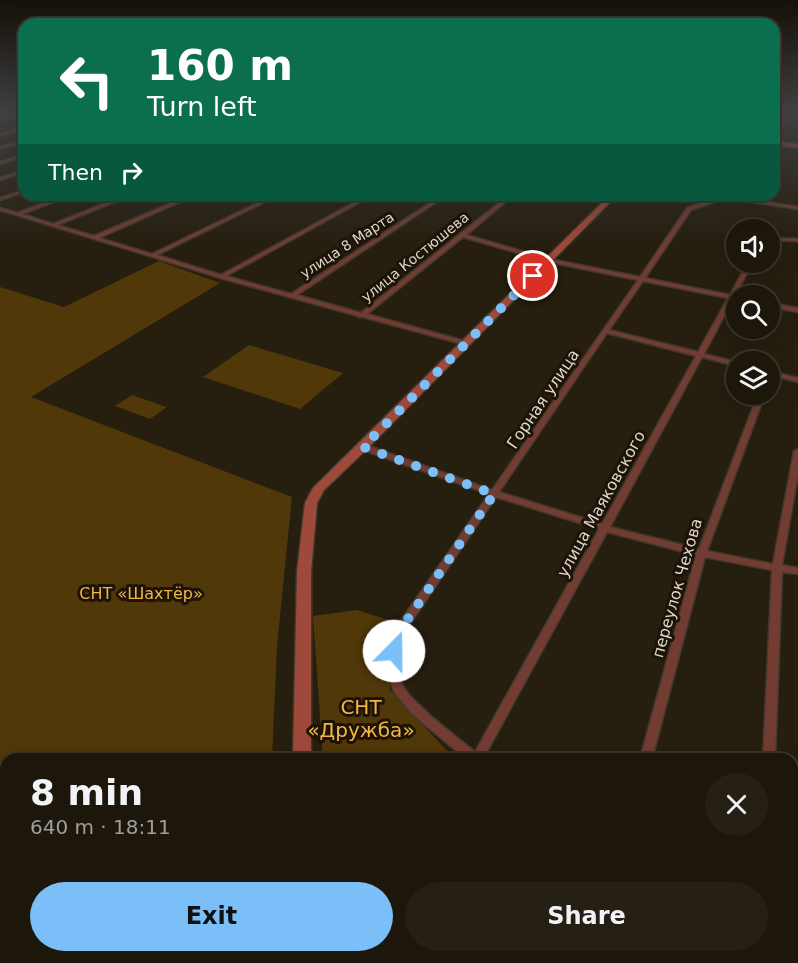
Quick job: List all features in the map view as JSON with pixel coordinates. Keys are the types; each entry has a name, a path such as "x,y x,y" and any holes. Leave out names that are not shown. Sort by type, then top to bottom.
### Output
{"main road":[{"path":"302,753 304,572 311,503 320,488 608,201"}],"street":[{"path":"0,161 18,157"},
{"path":"9,160 18,161"},
{"path":"0,179 18,173"},
{"path":"0,199 18,193"},
{"path":"18,214 54,201"},
{"path":"53,226 115,201"},
{"path":"94,238 180,201"},
{"path":"152,256 265,201"},
{"path":"222,276 360,201"},
{"name":"улица 8 Марта","path":"292,296 436,201"},
{"name":"улица Костюшева","path":"362,316 504,201"},
{"name":"Горная улица","path":"469,753 404,698 394,680 394,651 399,632 689,209 712,201"},
{"path":"760,201 798,208"},
{"path":"0,209 152,256 466,343"},
{"path":"462,235 549,260 726,296"},
{"path":"780,239 798,240"},
{"path":"780,307 798,310"},
{"name":"улица Маяковского","path":"479,753 726,313"},
{"path":"606,332 726,361"},
{"path":"780,376 798,380"},
{"name":"переулок Чехова","path":"648,753 659,720 702,555 758,405"},
{"path":"363,447 494,494 604,529 702,555 798,571"},
{"path":"769,753 777,568 798,451"}],"green space":[{"name":"СНТ «Шахтёр»","path":"159,261 220,283 31,397 292,497 277,646 272,753 0,753 0,287 64,307"},
{"path":"249,345 343,373 300,409 203,377"},
{"path":"132,395 167,407 150,419 115,406"},
{"name":"СНТ «Дружба»","path":"357,610 389,620 390,690 449,753 323,753 313,616"}],"route":[{"path":"394,651 399,632 494,494 363,447 533,276"}]}
